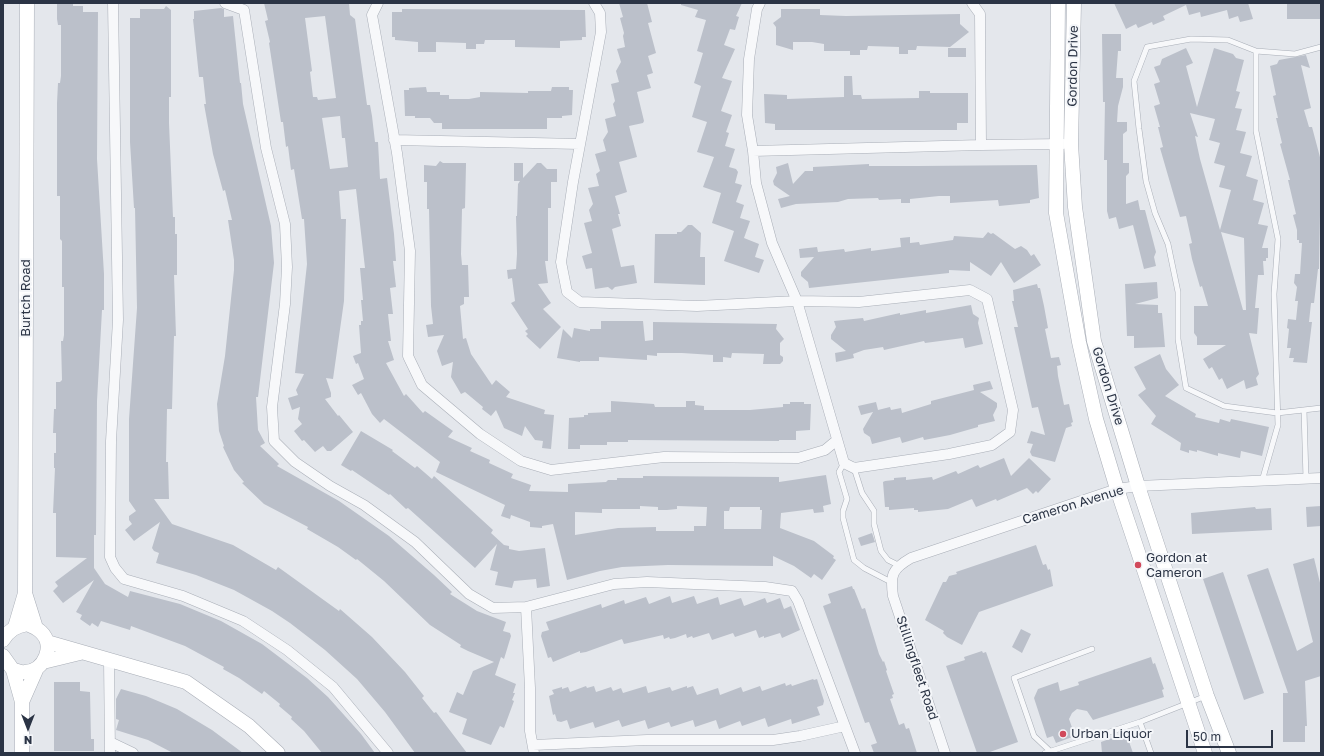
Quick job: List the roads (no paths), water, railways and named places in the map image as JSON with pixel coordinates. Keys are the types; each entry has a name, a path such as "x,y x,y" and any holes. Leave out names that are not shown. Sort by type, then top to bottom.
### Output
{"main road":[{"name":"Burtch Road","path":"27,3 24,593 36,628 42,632 47,642"},
{"name":"Gordon Drive","path":"1058,3 1058,220 1079,342 1096,419 1117,489 1205,753"},
{"name":"Gordon Drive","path":"1074,3 1071,144 1075,207 1094,341 1138,486 1206,696 1229,753"},
{"name":"Burtch Road","path":"7,634 24,593"},
{"path":"7,634 27,624 36,628"},
{"path":"22,702 48,650 47,642 186,682 249,726 278,753"},
{"path":"6,663 26,672 40,665 81,653"},
{"path":"6,663 22,702 22,753"}],"street":[{"path":"113,3 118,320 111,441 110,557 115,568 124,579 183,596 243,621 287,650 333,687 388,753"},
{"path":"225,3 244,10 266,148 285,224 287,267 285,304 272,407 274,441 295,462 330,486 364,505 415,542 469,594 493,608 526,608 614,584 647,582 765,587 792,591 798,600 855,753"},
{"path":"378,3 372,15 394,140 410,251 408,356 422,385 480,434 521,461 551,470 664,457 798,458 825,450 837,440"},
{"path":"594,3 600,13 601,32 580,144 561,262 567,292 580,302 697,306 797,301 859,302 970,290 987,299 1013,410 1010,432 992,446 906,461 854,468 844,463 797,301 772,243 756,183 753,151 747,115 748,59 757,9 760,3"},
{"path":"972,3 980,14 981,145"},
{"path":"394,140 580,144"},
{"path":"753,151 1071,144"},
{"name":"Cameron Avenue","path":"898,565 911,558 1117,489 1138,486 1321,478"},
{"path":"891,582 891,577 898,565"},
{"name":"Stillingfleet Road","path":"891,582 893,596 945,753"},
{"path":"526,608 530,688 530,731 534,749 647,740 773,740 800,736 845,726"},
{"path":"109,660 110,753"},
{"path":"110,742 132,753"}],"lane":[{"path":"1321,47 1295,54 1256,51 1228,40 1191,39 1147,47 1134,81 1146,181 1155,213 1168,244 1178,292 1178,339 1186,388 1224,406 1277,413 1321,408"},
{"path":"1256,51 1256,131 1278,239 1274,294 1278,425 1262,480"},
{"path":"1304,410 1306,479"},
{"path":"844,463 839,472 846,499 842,511 854,560 864,568 891,582"},
{"path":"854,468 862,493 874,511 874,524 881,551 888,560 898,565"},
{"path":"1051,752 1034,736 1014,678 1092,649"},
{"path":"1045,753 1140,722 1206,696"},
{"path":"1140,722 1151,753"}],"place":[{"name":"Gordon at Cameron","path":"1138,565"},
{"name":"Urban Liquor","path":"1063,734"}]}
